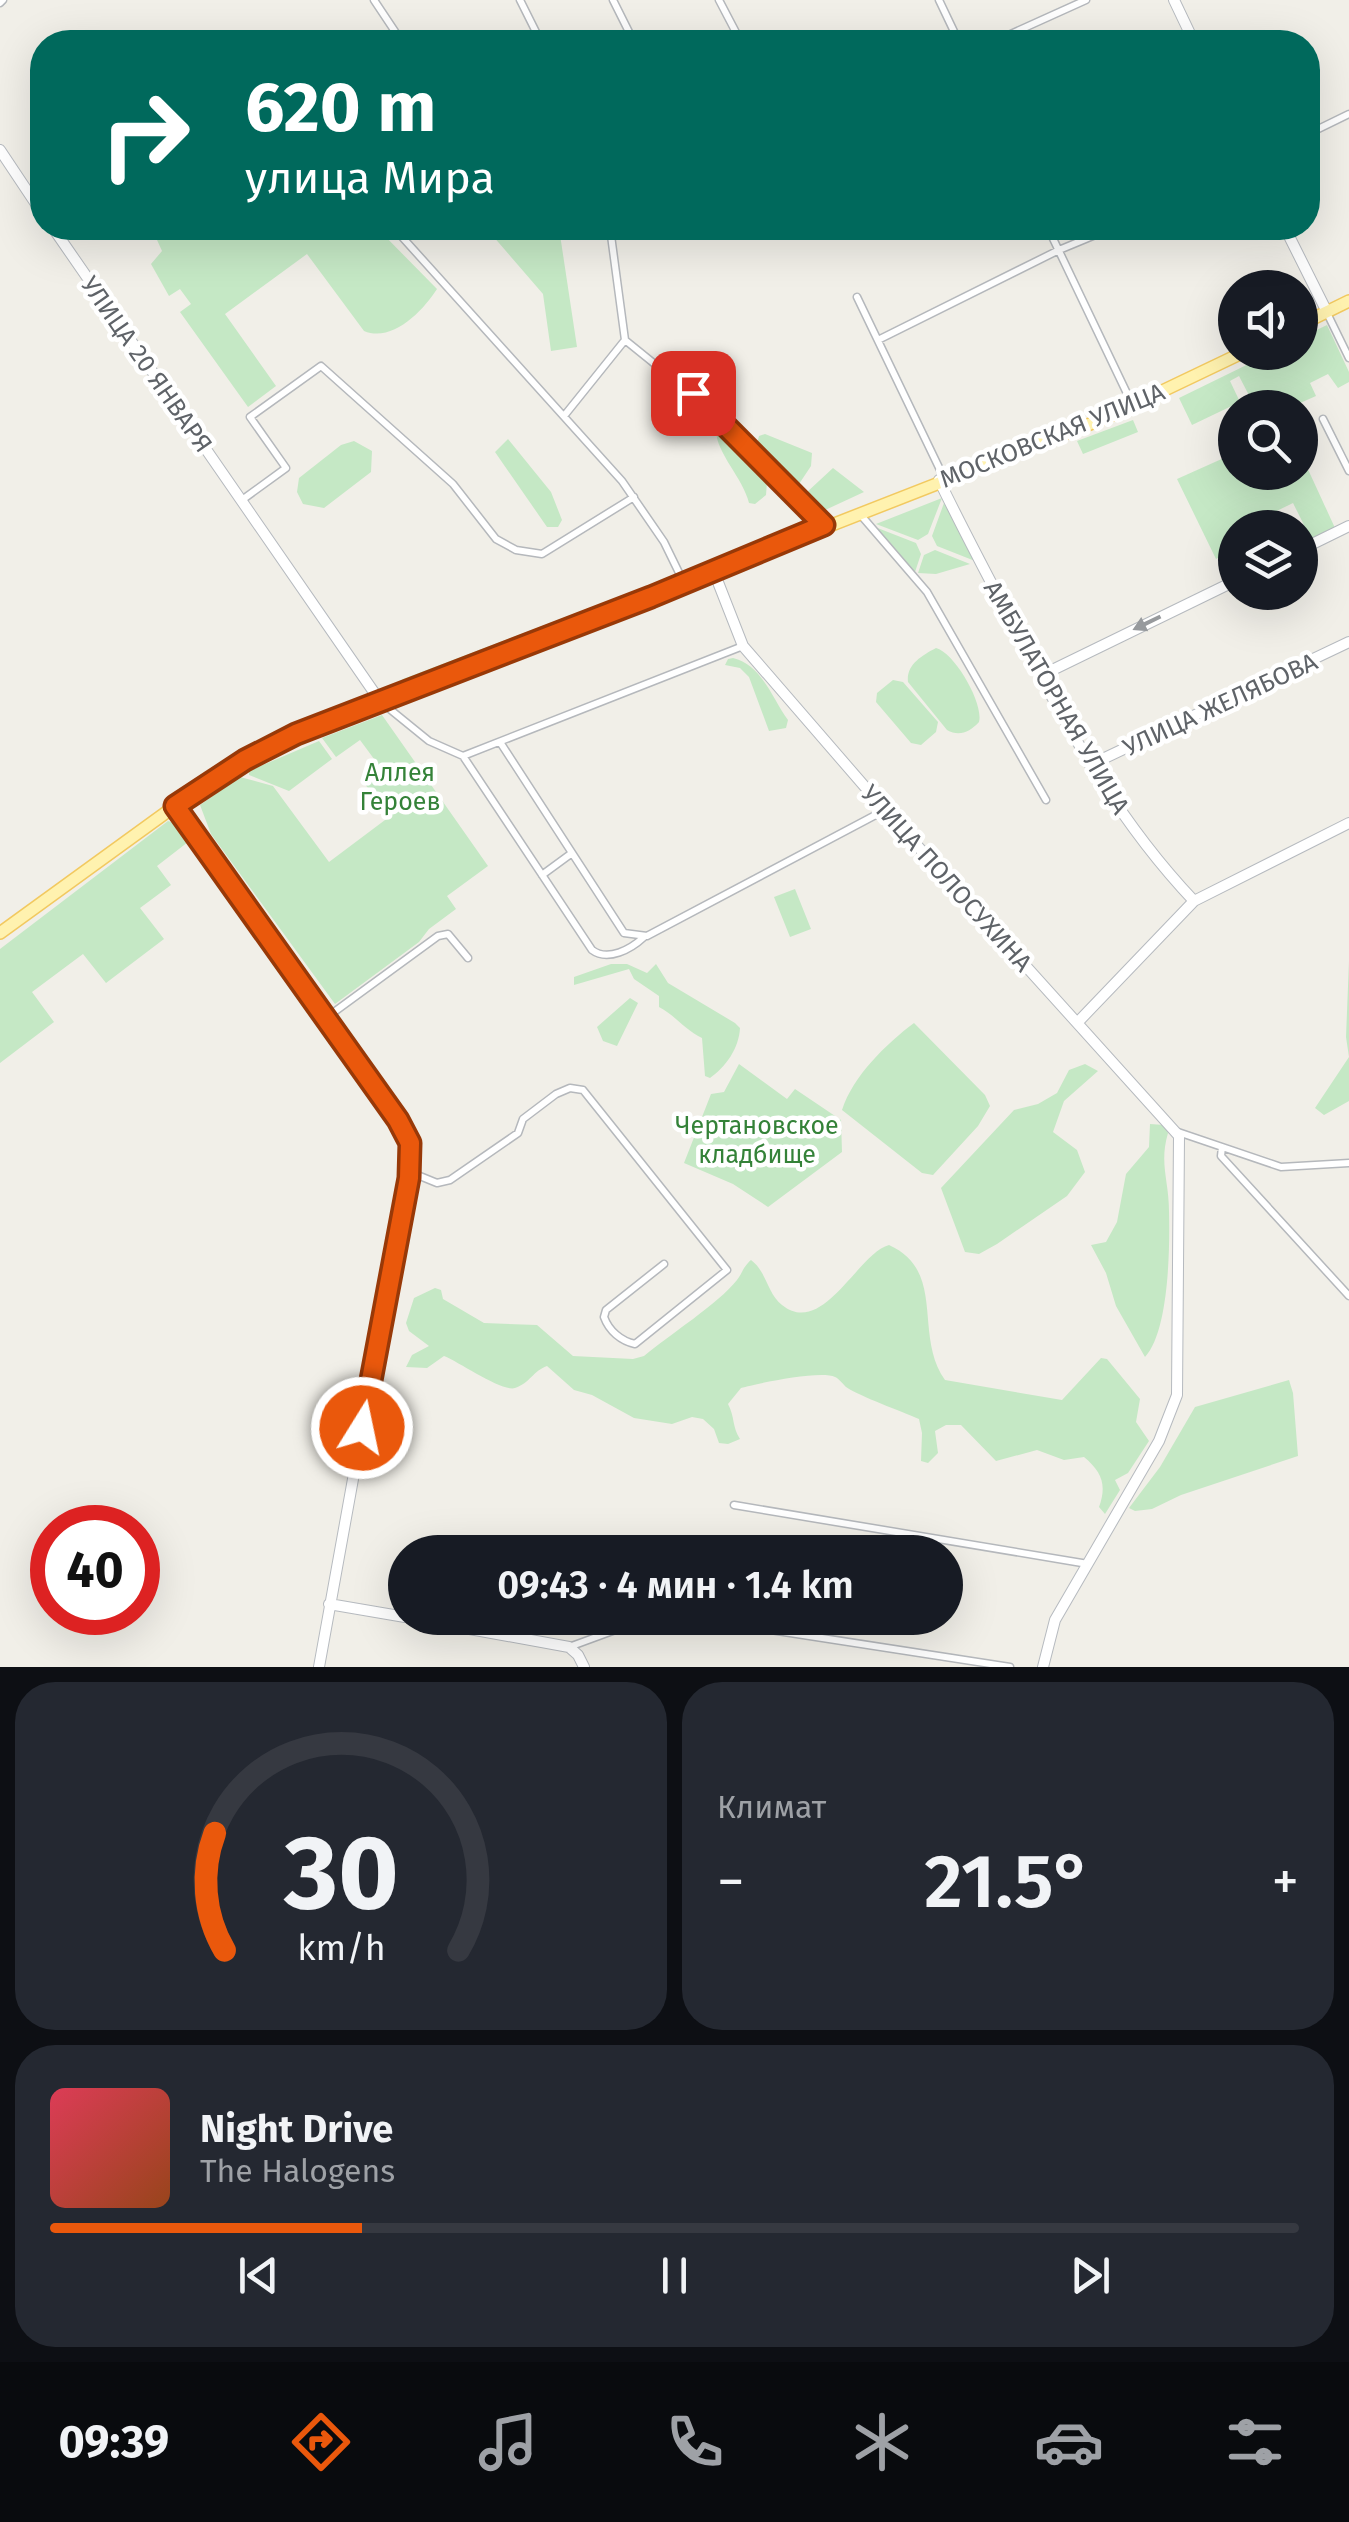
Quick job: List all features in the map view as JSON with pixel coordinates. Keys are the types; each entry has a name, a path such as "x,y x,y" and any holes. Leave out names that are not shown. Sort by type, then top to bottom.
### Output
{"main road":[{"path":"1318,316 1349,301"},
{"name":"МОСКОВСКАЯ УЛИЦА","path":"0,933 175,806 278,742 1133,406 1218,365"}],"street":[{"path":"374,0 394,30"},
{"path":"520,0 535,30"},
{"path":"613,0 628,30"},
{"path":"719,0 734,30"},
{"path":"939,0 953,30"},
{"path":"1020,30 1086,0"},
{"path":"1174,0 1188,30"},
{"path":"1320,128 1349,114"},
{"path":"0,150 30,194"},
{"name":"УЛИЦА 20 ЯНВАРЯ","path":"60,240 380,701 429,741 463,756"},
{"path":"405,240 634,497 664,542 684,584"},
{"path":"612,240 625,340 719,416 824,525"},
{"path":"1054,240 1133,406"},
{"path":"878,340 1083,240"},
{"path":"1292,240 1349,358"},
{"name":"АМБУЛАТОРНАЯ УЛИЦА","path":"857,297 941,479 1090,766 1153,858 1194,901"},
{"path":"564,416 625,340"},
{"path":"242,500 286,468 250,417 321,366 453,484 496,539 516,550 542,554 634,497"},
{"path":"1324,418 1349,471"},
{"path":"858,512 927,592 1046,800"},
{"path":"1318,541 1349,526"},
{"name":"УЛИЦА ПОЛОСУХИНА","path":"714,572 743,646 884,810 1178,1132"},
{"path":"1040,676 1218,589"},
{"name":"УЛИЦА ЖЕЛЯБОВА","path":"1090,766 1349,642"},
{"path":"743,646 463,756 598,955 625,950 884,810"},
{"path":"500,742 624,933 644,937"},
{"path":"175,806 405,1133 411,1151 319,1667"},
{"path":"1078,1022 1194,901 1349,823"},
{"path":"542,875 572,853"},
{"path":"325,1019 444,934 453,938 468,958"},
{"path":"410,1172 437,1183 450,1180 518,1132 523,1118 556,1094 570,1088 584,1090 728,1270 636,1344 631,1344 613,1332 604,1317 606,1310 664,1264"},
{"path":"1043,1667 1055,1620 1159,1441 1176,1395 1181,1178 1178,1132 1281,1168 1349,1163"},
{"path":"1222,1146 1221,1156 1349,1296"},
{"path":"734,1505 1089,1564"},
{"path":"328,1604 388,1614"},
{"path":"502,1635 570,1648 584,1667"},
{"path":"570,1648 604,1635"},
{"path":"803,1635 1010,1667"}],"green space":[{"path":"157,240 389,240 437,289 406,323 375,334 364,331 307,254 225,314 276,386 248,407 180,312 191,304 180,289 169,296 151,264 162,251"},
{"path":"496,240 561,240 577,347 551,351 543,294"},
{"path":"1327,325 1349,372 1349,382 1338,388 1328,374 1310,383 1313,390 1246,390 1239,376 1230,381 1234,390 1218,390 1218,413 1192,425 1179,398 1236,370 1318,370 1318,329"},
{"path":"1133,420 1138,432 1083,454 1077,441"},
{"path":"721,427 767,482 766,495 755,504 749,503 720,448 716,430"},
{"path":"765,434 812,453 811,466 799,484 757,444 759,436"},
{"path":"508,439 551,492 562,520 558,527 547,527 495,452"},
{"path":"354,441 372,451 371,472 324,508 303,504 297,492 299,478 341,445"},
{"path":"1218,461 1218,490 1318,490 1335,528 1318,536 1318,510 1296,510 1293,503 1279,510 1218,510 1216,559 1177,479"},
{"path":"833,468 864,492 823,511 806,493"},
{"path":"942,498 928,534 918,540 876,524"},
{"path":"944,503 975,561 937,546 932,536"},
{"path":"875,527 916,543 921,554 915,572"},
{"path":"935,550 970,564 936,574 918,573 924,555"},
{"path":"597,605 597,612 393,686 403,679"},
{"path":"936,648 959,669 977,704 979,722 964,732 947,730 908,682 912,666"},
{"path":"733,658 752,668 765,683 788,720 786,728 769,731 749,677 740,668 725,665"},
{"path":"893,680 903,682 938,722 936,732 921,745 911,743 876,702 877,693"},
{"name":"Аллея Героев","path":"382,715 488,866 447,896 456,909 429,929 419,942 335,1004 211,834 200,805 240,777 273,786 329,862 389,817 362,780 380,767 360,740 336,757 322,738"},
{"path":"319,741 332,759 289,791 249,775 249,771"},
{"path":"168,821 188,842 157,866 171,885 140,908 164,939 106,983 83,954 32,992 54,1022 0,1063 0,949"},
{"path":"795,889 811,929 790,937 774,897"},
{"path":"1349,961 1349,1057 1346,1037"},
{"path":"611,964 627,964 647,973 656,964 668,983 735,1023 740,1028 737,1043 721,1068 710,1078 705,1076 702,1038 659,1007 659,996 634,979 629,969 574,985 574,977"},
{"path":"630,998 638,1003 617,1046 603,1041 597,1027"},
{"path":"914,1023 985,1095 990,1106 978,1126 933,1175 922,1173 842,1110 854,1085 872,1062"},
{"path":"1349,1057 1349,1101 1324,1115 1315,1108"},
{"name":"Чертановское кладбище","path":"739,1064 787,1099 795,1089 841,1120 842,1152 768,1207 733,1184 684,1163 711,1094 724,1092"},
{"path":"1085,1064 1098,1071 1064,1101 1053,1132 1077,1150 1085,1172 1067,1196 997,1244 979,1254 965,1252 941,1188 1014,1110 1038,1104 1057,1093 1069,1070"},
{"path":"1150,1124 1164,1125 1168,1133 1164,1163 1169,1246 1159,1328 1145,1357 1116,1306 1106,1273 1091,1245 1106,1242 1117,1222 1126,1174 1149,1147"},
{"path":"889,1245 907,1256 918,1271 924,1287 931,1344 945,1380 1062,1400 1101,1358 1107,1359 1140,1399 1136,1422 1149,1441 1128,1473 1115,1480 1120,1490 1105,1514 1099,1507 1101,1479 1084,1457 1064,1460 1037,1450 996,1461 961,1425 946,1425 935,1431 938,1453 928,1463 921,1461 919,1419 861,1395 828,1375 741,1388 728,1404 740,1439 728,1444 719,1443 714,1429 703,1419 692,1417 672,1424 634,1418 592,1395 574,1390 547,1366 515,1388 491,1381 444,1356 427,1368 406,1367 412,1355 429,1346 409,1331 406,1323 414,1298 435,1288 441,1290 443,1299 484,1323 537,1325 573,1356 633,1359 644,1356 718,1299 751,1260 782,1305 797,1312 812,1311 826,1303 877,1251"},
{"path":"1289,1380 1298,1456 1181,1495 1152,1509 1129,1508 1160,1467 1195,1407"}],"route":[{"path":"362,1428 409,1178 410,1143 398,1120 175,806 245,760 296,734 651,597 824,525 693,393"}]}
